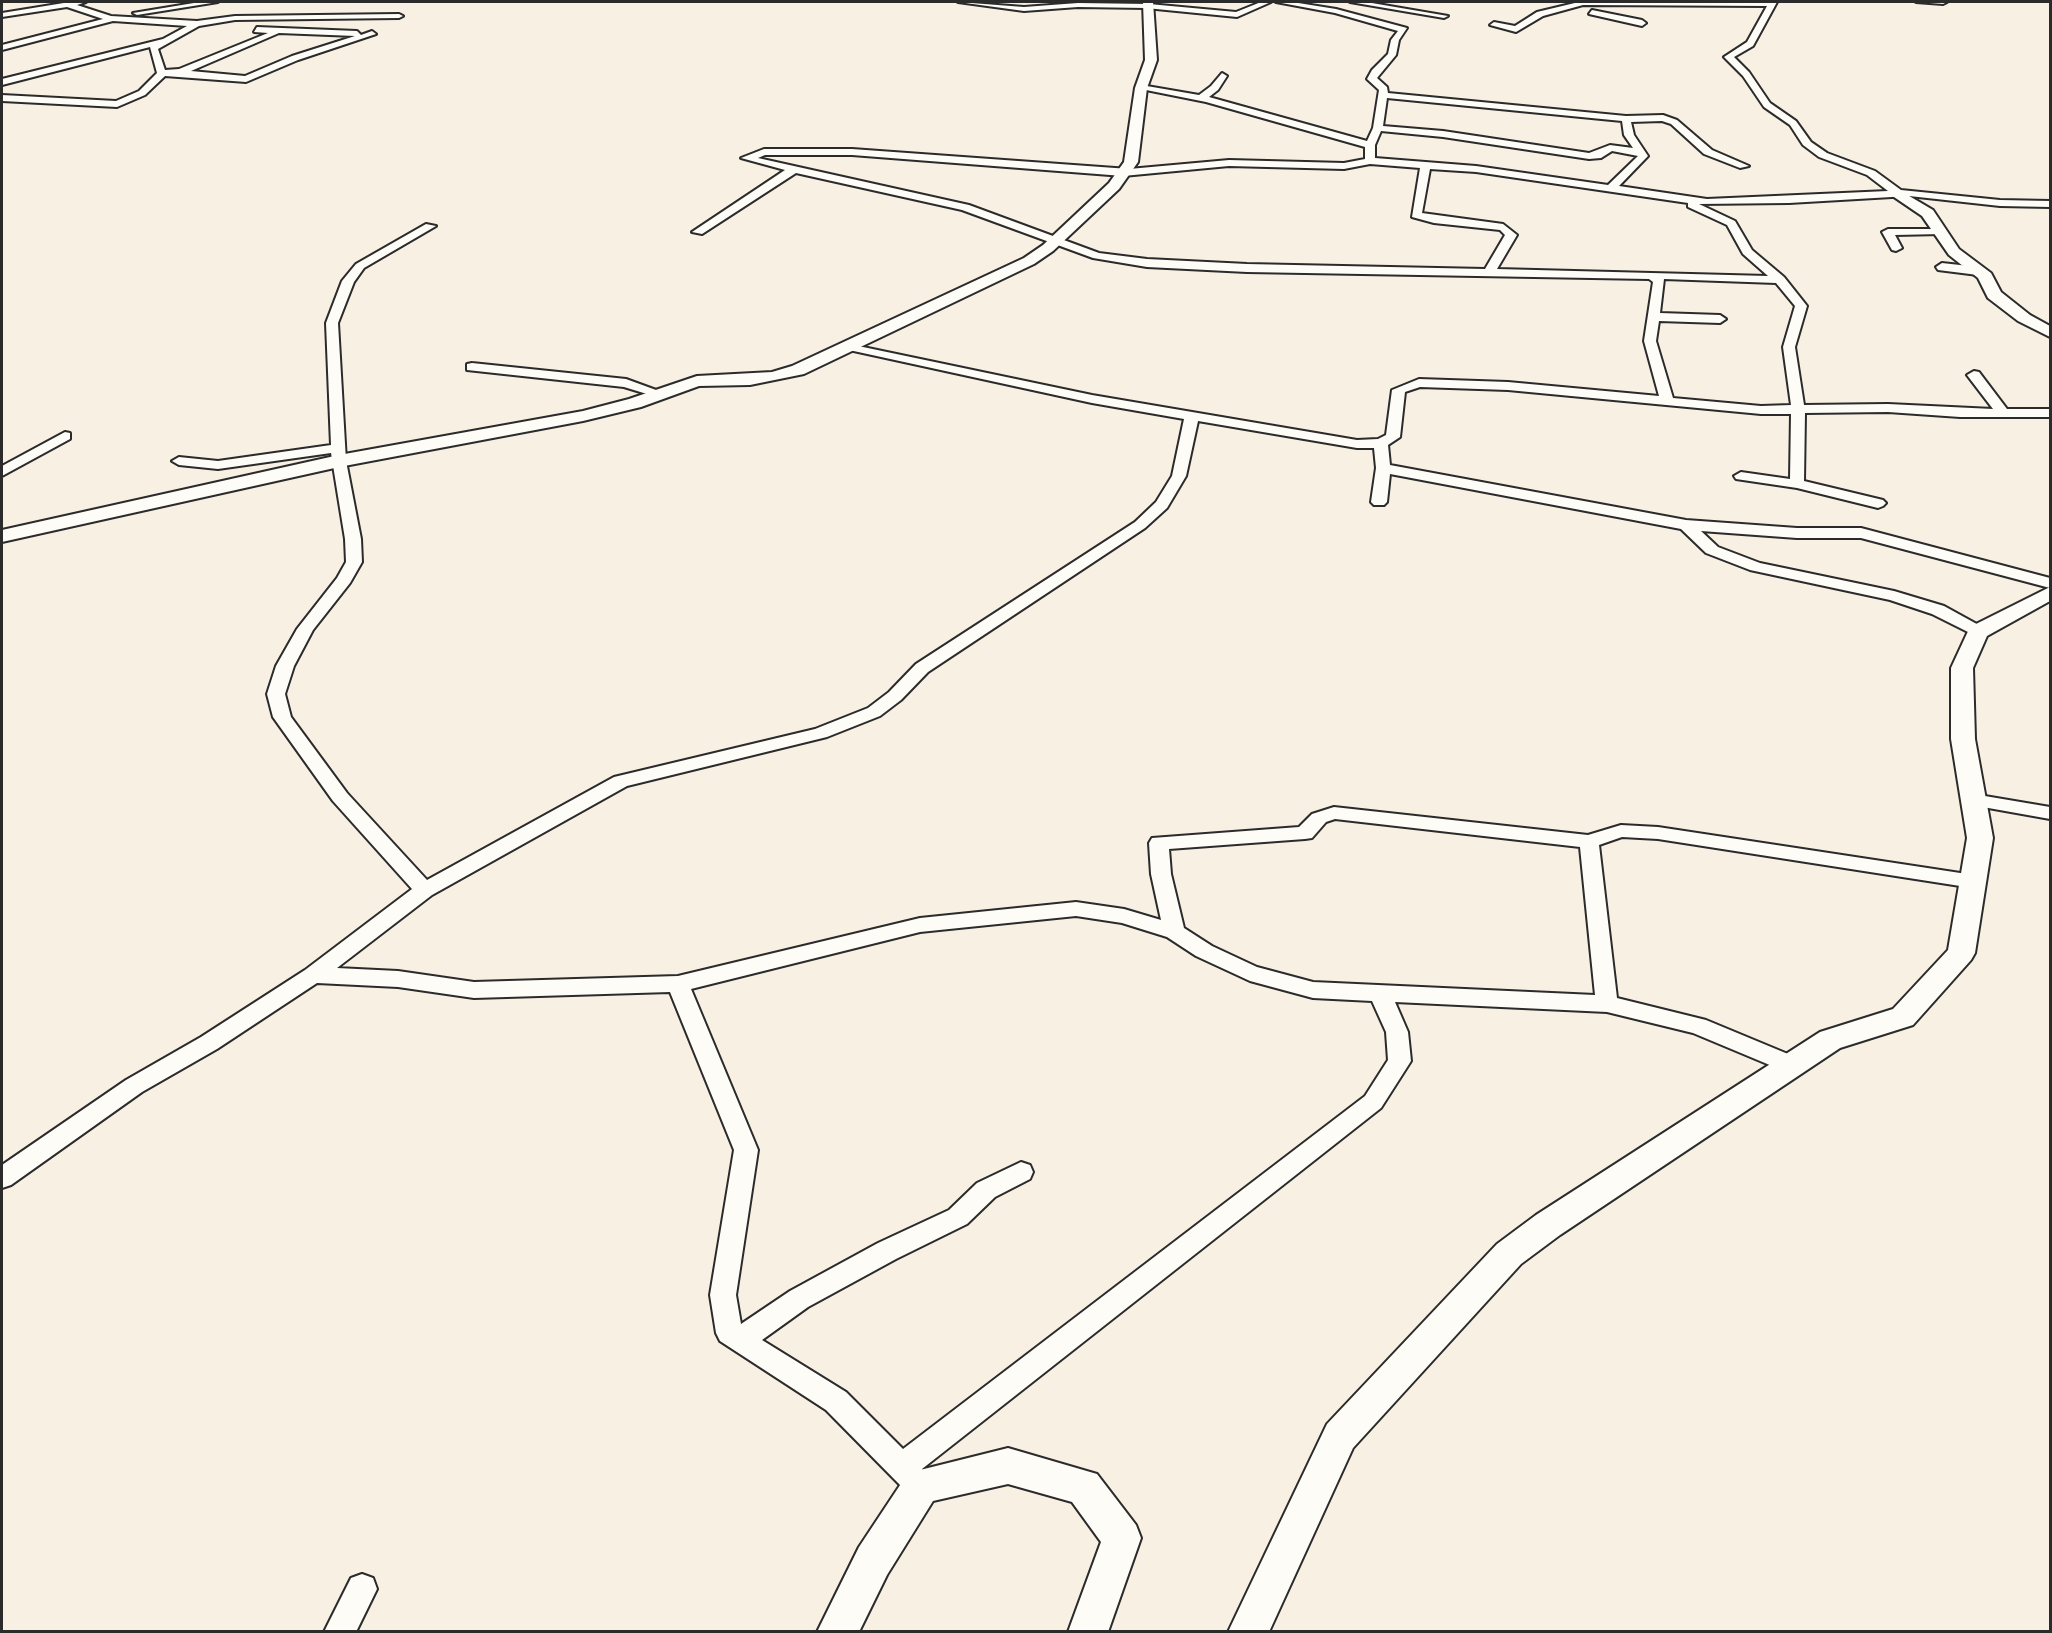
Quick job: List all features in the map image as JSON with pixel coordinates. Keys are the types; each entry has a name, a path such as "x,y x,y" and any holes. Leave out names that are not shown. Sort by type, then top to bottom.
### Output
{"street":[{"path":"2,15 86,2"},
{"path":"2,48 112,18 214,2"},
{"path":"962,2 1010,8 1149,5 1228,19 1267,2"},
{"path":"1280,2 1336,11 1404,30 1395,40 1396,46 1392,56 1379,67 1372,79 1381,84 1384,95 1378,128 1370,145 1370,161"},
{"path":"1354,2 1444,16"},
{"path":"1560,2 1642,23"},
{"path":"1920,2 1943,2"},
{"path":"1494,25 1515,29 1540,14 1583,3 1772,3 1750,44 1728,57 1746,74 1767,105 1792,123 1804,135 1807,143 1823,155 1871,173 1928,213 1938,232 1954,252 1985,276 1994,295 2005,305 2050,332"},
{"path":"69,5 91,14 112,18 197,24 249,18 399,16"},
{"path":"179,461 218,465 338,454 583,416 698,381 773,377 798,370 1029,261 1055,242 1114,186 1131,162 1134,125 1141,87 1151,60 1149,5"},
{"path":"2,98 117,104 142,93 162,73 179,72 246,80 295,58 372,34 249,28 249,18"},
{"path":"2,82 161,41 197,24"},
{"path":"179,72 280,31"},
{"path":"161,41 153,48 153,54 162,73"},
{"path":"1201,98 1215,88 1222,76"},
{"path":"1141,87 1201,98 1370,145"},
{"path":"1384,95 1626,119 1662,118 1674,122 1708,152 1744,166"},
{"path":"1612,187 1642,156 1629,135 1626,119"},
{"path":"1378,128 1466,137 1588,156 1597,156 1610,148 1641,152"},
{"path":"1780,280 1652,275 1247,268 1147,262 1097,256 965,207 746,158 764,153 852,152 1124,172 1230,163 1344,166 1370,161 1426,164 1612,187 1682,206 1705,202 1899,194 1949,196 2000,203 2050,204"},
{"path":"1426,164 1416,215 1434,220 1503,227 1511,235 1489,272"},
{"path":"698,232 794,169"},
{"path":"1705,202 1724,220 1731,223 1747,252 1780,280 1801,306 1789,347 1798,409 1797,484"},
{"path":"1710,224 1724,220"},
{"path":"425,890 340,797 282,717 276,694 285,666 304,629 344,580 354,562 338,454 332,323 341,295 360,266 430,226"},
{"path":"1896,248 1888,232 1938,232"},
{"path":"1942,267 1978,271"},
{"path":"1652,275 1659,281 1650,341 1667,402"},
{"path":"1653,317 1720,319"},
{"path":"849,346 1092,399 1357,444 1381,443 1393,438 1399,390 1419,383 1508,386 1761,410 1888,408 2050,413"},
{"path":"472,367 626,383 660,393"},
{"path":"1974,375 2003,413"},
{"path":"2,1178 134,1086 210,1043 313,975 425,890 621,781 800,738 874,712 895,696 922,668 1140,525 1162,505 1179,476 1192,416"},
{"path":"2,472 65,436"},
{"path":"1379,502 1383,468 1381,443"},
{"path":"2,536 338,454"},
{"path":"1383,468 1686,525 1797,533 1861,532 2050,583"},
{"path":"1741,476 1797,484 1878,503"},
{"path":"1686,525 1712,550 1756,567 1894,596 1938,610 1978,632"},
{"path":"1248,1632 1340,1436 1509,1254 1548,1225 1830,1040 1902,1017 1961,953 1980,838 1963,739 1962,668 1978,632 2050,593"},
{"path":"1973,800 2050,813"},
{"path":"1174,932 1161,874 1159,843 1305,833 1319,818 1334,813 1590,842 1621,831 1658,833 1973,881"},
{"path":"1590,842 1607,1004"},
{"path":"313,975 398,979 474,990 678,984 920,925 1076,909 1124,916 1174,932 1204,951 1250,974 1313,990 1607,1004 1698,1026 1792,1065"},
{"path":"678,984 746,1150 723,1295 729,1333 836,1401 911,1477"},
{"path":"837,1632 873,1561 911,1477 1373,1102 1400,1061 1397,1032 1380,993"},
{"path":"740,1340 798,1299 887,1251 958,1217 986,1190 1021,1172"},
{"path":"911,1477 1008,1466 1084,1486 1122,1538 1088,1632"},
{"path":"339,1632 362,1589"}]}
